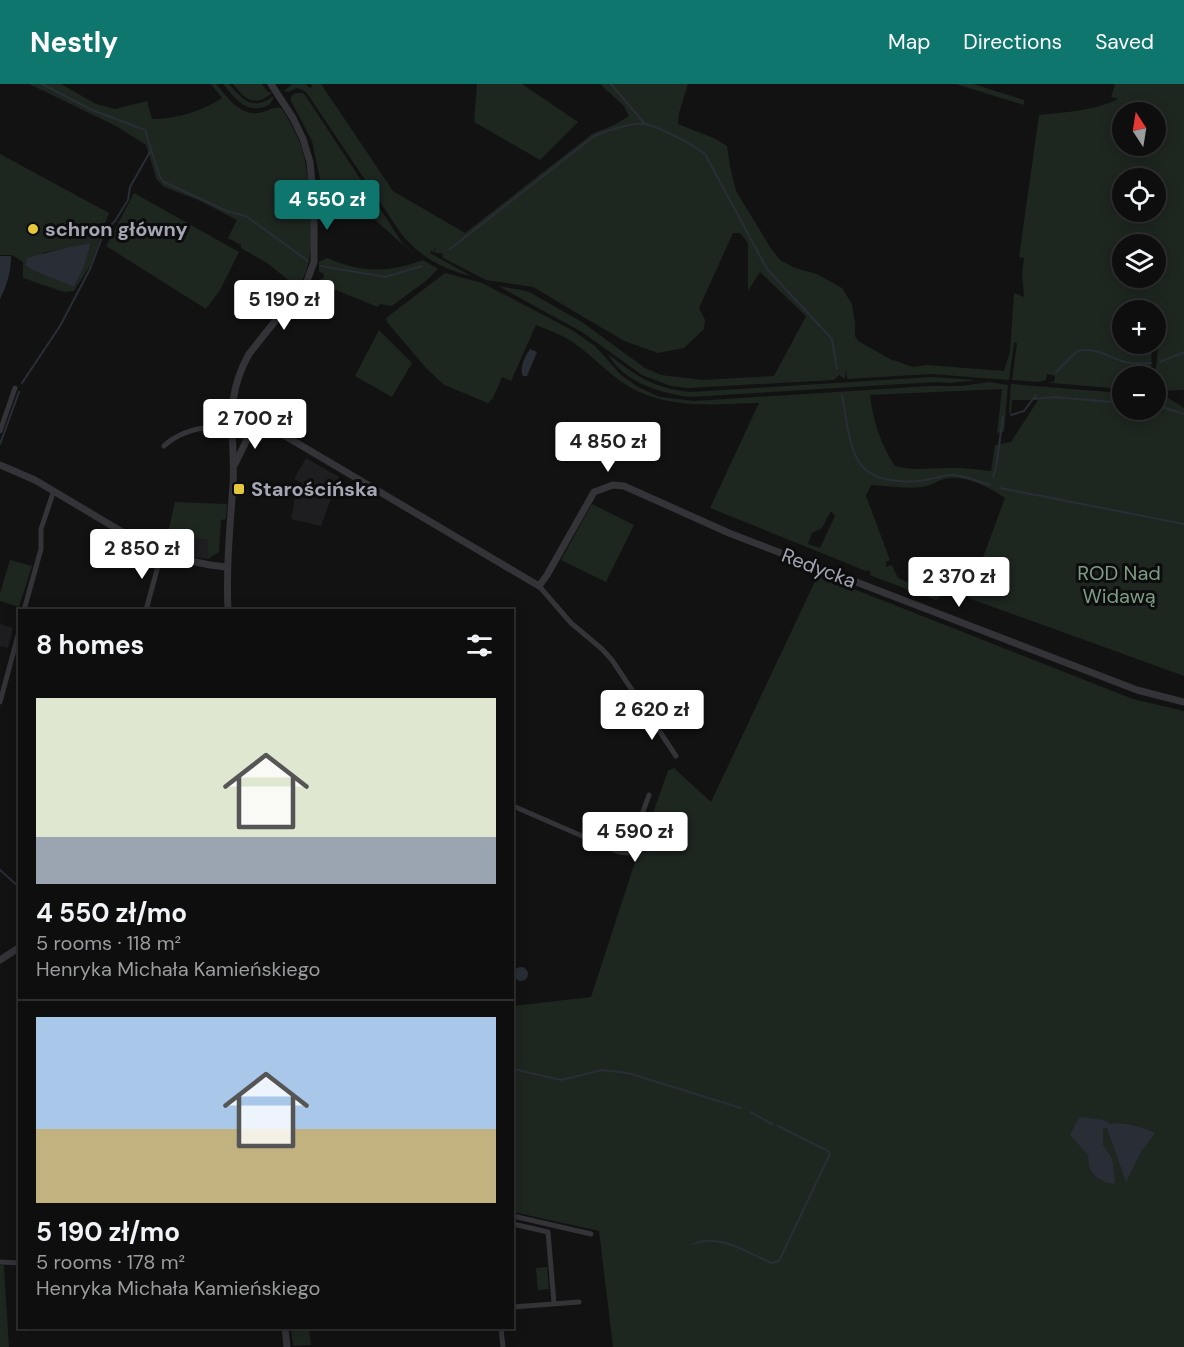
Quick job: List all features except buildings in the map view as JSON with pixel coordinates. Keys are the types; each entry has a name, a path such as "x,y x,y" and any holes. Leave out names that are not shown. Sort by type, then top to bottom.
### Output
{"street":[{"path":"228,609 226,567 234,466 231,417 233,393 249,354 307,281 314,262 314,205 310,162 297,125 271,84"},
{"path":"0,431 15,388"},
{"path":"231,417 275,430 539,586 572,623 612,660 676,756"},
{"path":"234,466 255,423"},
{"path":"164,446 177,437 201,429 209,428 232,434"},
{"path":"0,465 26,476 161,555 226,567"},
{"name":"Redycka","path":"539,586 594,492 613,485 624,486 729,533 834,574 1137,690 1184,702"},
{"path":"24,609 41,549 41,529 53,493"},
{"path":"146,609 161,555"},
{"path":"0,702 18,635"},
{"path":"514,806 619,852 628,853 649,795"},
{"path":"0,960 18,948"},
{"path":"514,1216 591,1234"},
{"path":"514,1224 548,1232 554,1304"},
{"path":"0,1262 18,1263"},
{"path":"514,1307 579,1302"},
{"path":"285,1329 287,1347"},
{"path":"501,1329 502,1347"}],"shaded area":[{"path":"91,243 84,267 74,287 26,265 27,258"},
{"path":"0,256 11,256 8,278 0,299"},
{"path":"530,349 537,352 527,376 523,376 522,366"},
{"path":"306,458 339,477 321,526 291,519 295,497 302,483 294,479"},
{"path":"167,536 208,540 208,559 164,551"},
{"path":"0,624 13,628 8,648 0,646"},
{"path":"521,967 526,969 528,974 526,979 521,981 516,979 514,974 516,969"},
{"path":"1079,1117 1104,1120 1110,1124 1133,1126 1155,1133 1141,1152 1126,1182 1107,1128 1103,1128 1103,1145 1112,1158 1115,1183 1103,1181 1090,1169 1088,1155 1070,1135"}],"green space":[{"path":"29,84 61,84 96,104 115,109 147,101 152,119 171,118 189,113 222,98 211,84 216,84 242,110 255,113 281,108 301,146 308,176 311,242 309,262 304,277 296,286 267,263 228,238 237,220 198,200 164,187 156,178 146,145 116,126"},
{"path":"223,84 229,84 249,102 260,103 274,96 266,106 251,108 240,103"},
{"path":"233,84 262,84 267,91 272,93 260,100 250,100"},
{"path":"292,84 305,84 310,88 313,86 310,84 321,84 393,191 465,233 592,134 629,116 624,106 600,84 688,84 678,124 716,139 727,146 736,191 770,247 780,260 795,268 817,274 842,288 852,304 855,336 858,341 890,359 913,367 927,365 1004,371 1010,352 1014,293 1024,297 1022,274 1024,258 1019,257 1039,115 1079,110 1109,103 1118,99 1111,97 1115,84 1184,84 1184,390 1166,391 1166,366 1156,366 1157,354 1166,354 1166,300 1112,300 1112,354 1152,354 1151,366 1112,366 1112,388 1052,383 1049,382 1054,382 1055,376 1047,374 1046,380 1039,382 1012,380 1017,343 1014,343 1009,380 931,374 847,379 846,369 845,379 839,375 834,380 688,388 671,386 642,375 582,332 498,286 531,293 582,322 645,368 661,375 703,380 774,376 806,316 760,272 748,291 748,243 740,233 733,233 699,308 705,320 704,329 684,348 658,353 624,341 533,287 486,280 443,258 442,253 434,253 437,246 430,253 471,276 441,266 425,256 402,235 306,92 297,88 289,92 284,91"},
{"path":"477,84 522,84 578,122 540,160 474,122"},
{"path":"956,84 973,84 1024,100 1024,105"},
{"path":"295,93 305,95 403,244 416,255 361,209 348,201 323,193 312,141 291,101"},
{"path":"0,154 109,213 91,264 74,291 64,292 23,278 23,262 12,255 0,255","holes":["91,243 84,267 74,287 42,253"]},
{"path":"134,193 239,252 220,290 206,309 106,246"},
{"path":"327,258 375,270 423,260 438,269 392,306 380,304 378,307 316,282 324,277 323,273 319,272 319,262"},
{"name":"ROD Nad Widawą","path":"445,273 482,283 572,330 595,346 621,375 638,387 660,397 694,401 961,386 989,382 1008,385 1004,432 997,433 1002,389 870,395 875,423 885,449 895,466 908,468 958,468 991,471 995,445 1011,442 1038,400 1012,400 1011,414 1009,413 1011,384 1112,392 1112,420 1166,420 1166,397 1184,408 1184,676 968,598 1005,498 984,486 960,478 952,478 922,487 871,485 866,496 890,560 886,562 886,567 892,565 898,578 941,596 936,600 869,575 871,574 869,570 866,571 710,508 759,403 692,404 643,394 607,371 570,340 536,325 511,381 502,377 493,398 488,403 444,385 426,368 386,318","holes":["831,511 835,516 820,548 808,544 812,533 822,528"]},
{"path":"379,330 412,363 392,397 355,376"},
{"path":"608,354 646,380 666,388 691,392 932,377 976,380 690,397 666,393 632,379 615,364"},
{"path":"241,425 246,427 248,432 246,437 241,439 236,437 234,432 236,427"},
{"path":"175,502 227,504 226,519 221,520 219,552 208,559 208,540 167,536"},
{"path":"592,504 634,525 606,582 561,560"},
{"path":"10,560 32,566 19,607 0,601 0,593"},
{"path":"818,575 1133,699 1184,711 1184,1347 613,1347 599,1231 514,1212 514,1006 591,997 632,871 668,771 674,768 711,802"},
{"path":"0,1265 4,1265 9,1347 0,1347"},
{"path":"547,1267 549,1289 538,1290 536,1268"},
{"path":"291,1329 309,1329 311,1345 293,1346"}],"waterway":[{"path":"42,84 92,110 145,130 160,177 164,182 227,211 246,216 308,261"},
{"path":"611,84 645,124"},
{"path":"450,249 594,136 619,127 645,124 676,137 705,154 767,269 832,339 837,369"},
{"path":"22,383 60,326 90,269 104,232 115,221 128,200 130,187 151,150"},
{"path":"321,266 385,277 422,266"},
{"path":"1056,372 1077,351 1085,350 1099,352 1124,362 1151,363"},
{"path":"1160,362 1184,352"},
{"path":"0,444 19,392"},
{"path":"842,395 852,447 866,470 878,477 895,481 922,481 954,475 990,485"},
{"path":"1011,415 1024,411 1036,395"},
{"path":"1033,399 1055,397 1112,402"},
{"path":"1166,408 1184,414"},
{"path":"993,477 1003,417"},
{"path":"1000,488 1184,524"},
{"path":"0,870 18,886"},
{"path":"514,1069 561,1080 602,1070 628,1073 741,1108"},
{"path":"750,1112 772,1124"},
{"path":"693,1244 714,1241 734,1246 772,1263 779,1261 830,1154 778,1126"}],"place":[{"name":"schron główny","path":"33,229"},
{"name":"Starościńska","path":"239,489"}]}
